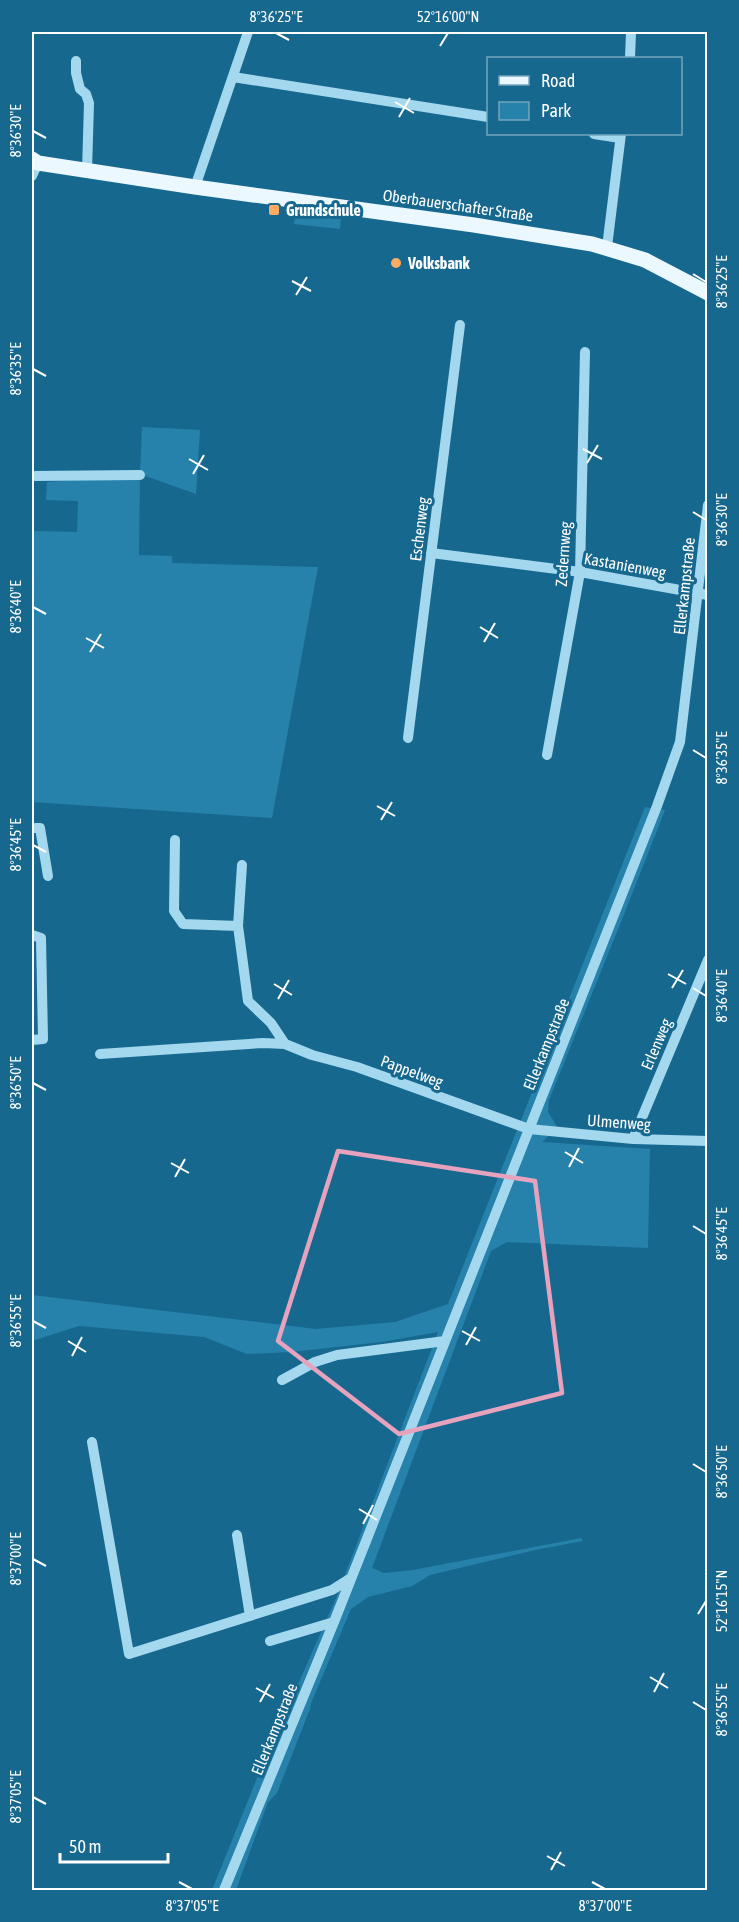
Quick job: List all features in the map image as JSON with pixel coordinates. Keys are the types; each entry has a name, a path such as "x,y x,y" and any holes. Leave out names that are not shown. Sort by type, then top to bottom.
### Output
{"main road":[{"name":"Oberbauerschafter Straße","path":"34,166 87,171 195,188 552,236 607,247 645,260 708,292"}],"street":[{"path":"195,188 248,32"},
{"path":"630,57 631,32"},
{"path":"76,61 80,89 86,94 89,103 87,171"},
{"path":"233,77 487,117"},
{"path":"607,247 621,136"},
{"name":"Eschenweg","path":"408,738 460,325"},
{"name":"Zedernweg","path":"547,755 579,572 585,352"},
{"path":"32,476 140,475"},
{"name":"Ellerkampstraße","path":"224,1890 334,1623 657,806 680,742 703,594 708,505"},
{"name":"Kastanienweg","path":"431,553 579,572 703,594"},
{"path":"32,828 40,828 48,876"},
{"path":"175,840 174,911 183,924 238,926"},
{"path":"242,865 238,926 248,1001 271,1023 285,1044"},
{"path":"32,935 41,938 43,1039 32,1040"},
{"name":"Erlenweg","path":"633,1139 708,960"},
{"path":"100,1054 263,1042 285,1044"},
{"name":"Pappelweg","path":"285,1044 312,1055 357,1067 529,1129"},
{"name":"Ulmenweg","path":"529,1129 633,1139 708,1141"},
{"path":"282,1380 315,1362 337,1354 445,1341"},
{"path":"92,1442 129,1654 332,1590 351,1578"},
{"path":"237,1534 250,1616"},
{"path":"270,1641 334,1623"}],"highlighted area":[{"path":"338,1151 535,1181 562,1393 399,1434 278,1341"}],"green space":[{"path":"296,211 341,217 340,229 294,224"},
{"path":"142,427 200,430 196,494 140,474"},
{"path":"140,475 139,555 172,556 172,563 318,567 272,818 32,802 32,531 77,532 78,501 46,500 47,482"},
{"path":"645,807 665,810 549,1100 548,1112 558,1128 542,1142 650,1149 648,1248 507,1242 491,1251 372,1568 384,1573 413,1570 581,1538 583,1541 430,1575 412,1586 368,1597 351,1609 311,1703 277,1793 268,1802 236,1890 212,1890 259,1773 336,1598 438,1332 382,1342 291,1352 247,1354 204,1337 79,1326 32,1341 32,1295 316,1329 395,1322 448,1304"}],"place":[{"name":"Grundschule","path":"274,210"},
{"name":"Volksbank","path":"396,263"}]}
